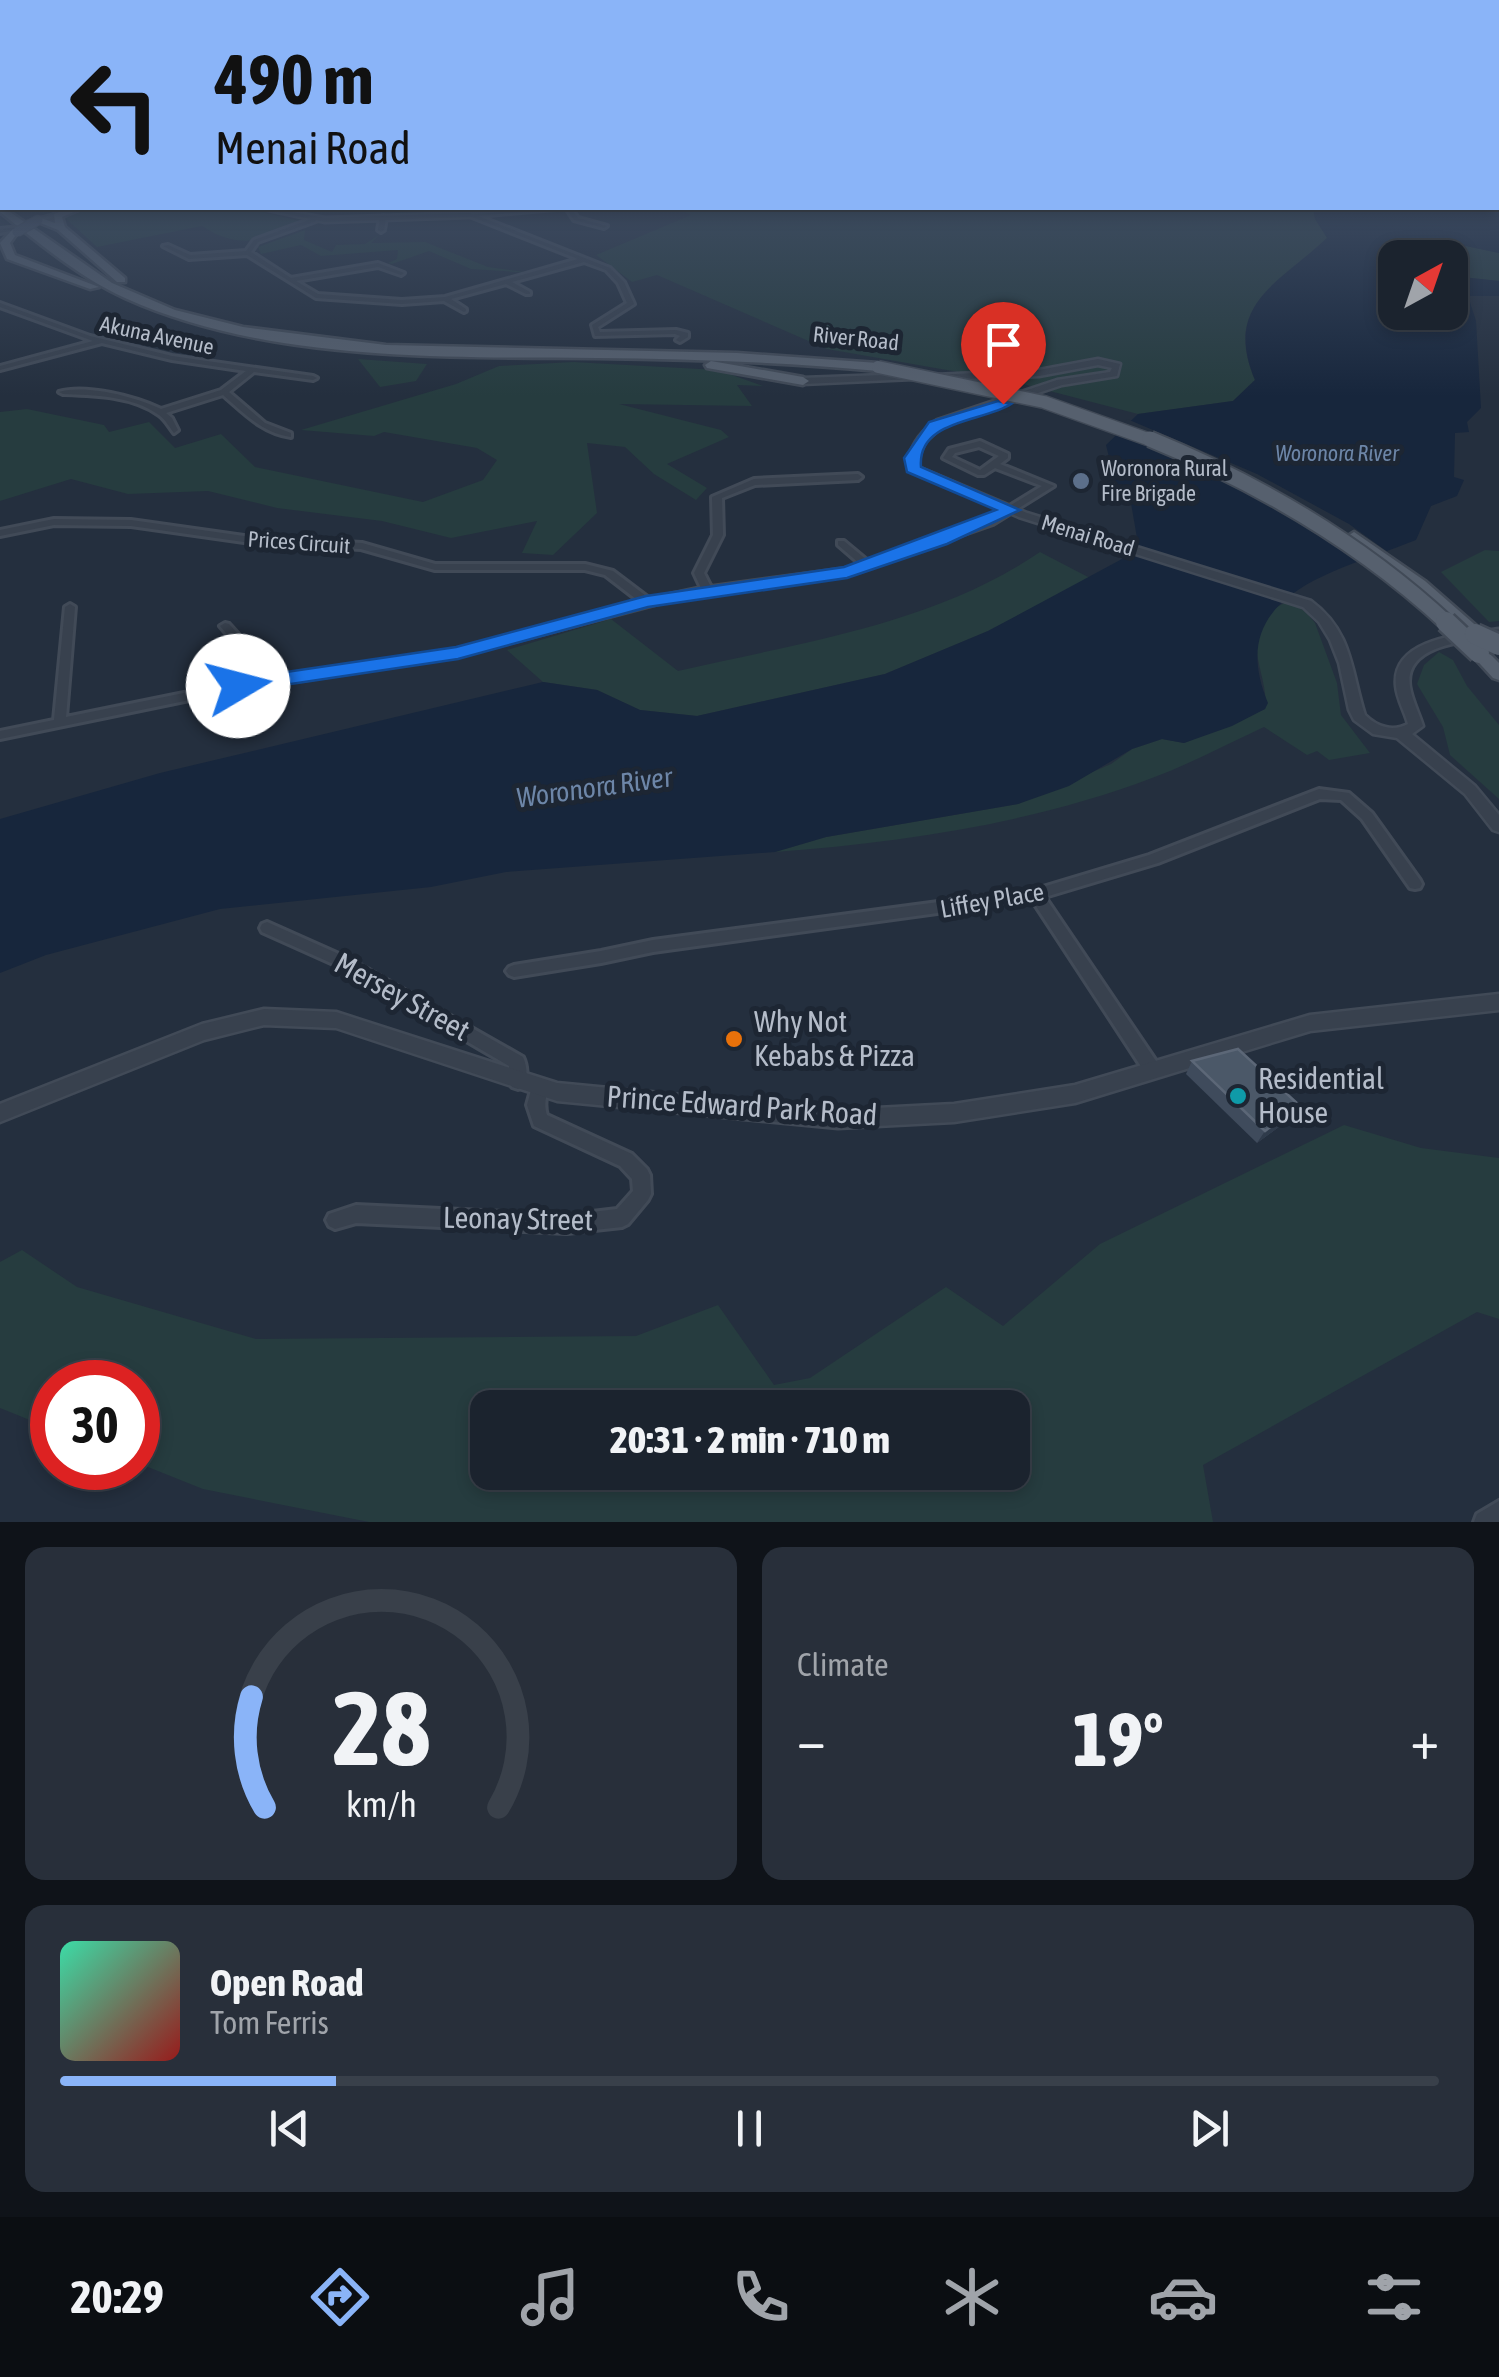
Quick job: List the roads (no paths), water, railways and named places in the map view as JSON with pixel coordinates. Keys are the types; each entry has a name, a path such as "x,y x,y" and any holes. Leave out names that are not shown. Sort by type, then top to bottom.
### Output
{"main road":[{"path":"10,254 163,305"},
{"path":"64,254 91,276 163,305"},
{"path":"75,254 106,276 163,305"},
{"path":"90,254 114,276 163,305"},
{"name":"River Road","path":"163,305 286,338 397,350 792,358 879,365"},
{"name":"River Road","path":"163,305 270,330 422,347 716,351 879,365 1036,399 1120,425 1205,460 1273,495 1356,548 1491,646 1499,674"},
{"path":"500,354 704,364 803,381"},
{"path":"792,358 770,362 763,368 803,381"}],"street":[{"path":"183,254 233,254"},
{"path":"250,254 288,280 327,298 402,302 445,298 584,260"},
{"path":"569,254 615,274 630,299 629,308 593,330 617,336 676,332 686,335 680,340"},
{"path":"288,280 378,265 401,273"},
{"path":"506,282 528,293"},
{"path":"445,298 462,312 476,309"},
{"name":"Akuna Avenue","path":"0,305 101,342 188,362 312,378"},
{"path":"0,368 101,342"},
{"name":"Menai Road","path":"803,381 1011,376 1094,363 1116,366 1114,374 1042,388 929,429 912,458 913,468 1011,510 1292,598 1324,615 1349,674 1359,716 1379,730"},
{"path":"64,392 163,411 224,392 252,370"},
{"path":"224,392 262,425 288,435"},
{"path":"163,411 174,423 174,430"},
{"path":"980,444 1006,456 994,466 982,473 947,458 952,451 980,444"},
{"path":"0,735 238,686 458,653 646,601 868,566 1011,510 1049,486 994,466"},
{"path":"706,590 699,573 718,535 717,497 754,482 858,477"},
{"name":"Prices Circuit","path":"0,532 54,522 132,523 263,541 362,546 435,567 584,567 609,573 646,601"},
{"path":"841,543 868,566"},
{"path":"60,724 70,607"},
{"path":"225,626 243,646 238,686"},
{"path":"1426,756 1409,730 1402,686 1406,665 1432,646 1491,646"},
{"path":"1379,730 1409,730"},
{"path":"1379,730 1426,756 1470,790 1499,826"},
{"name":"Liffey Place","path":"514,971 576,959 601,960 654,946 1036,894 1154,859 1319,794 1344,796 1367,816 1415,884"},
{"path":"1036,894 1152,1069"},
{"name":"Mersey Street","path":"267,928 345,963 517,1062 518,1082"},
{"name":"Prince Edward Park Road","path":"0,1113 202,1032 264,1017 336,1020 539,1088 838,1119 954,1113 1074,1094 1310,1023 1499,1002"},
{"name":"Leonay Street","path":"334,1220 356,1214 567,1224 622,1218 638,1204 641,1175 626,1160 540,1120 534,1105 539,1088"},
{"path":"1486,1522 1499,1512"}],"water":[{"name":"Woronora River","path":"1308,254 1378,254 1378,330 1468,330 1468,296 1476,321 1481,408 1467,422 1469,432 1455,433 1454,477 1464,480 1457,496 1431,506 1416,540 1322,577 1295,592 1274,612 1260,636 1258,666 1268,703 1265,709 1184,743 1162,739 1132,749 1069,786 1018,804 826,837 775,852 506,872 431,887 220,909 46,955 0,973 0,819 160,773 543,682 597,690 640,710 697,716 885,674 988,631 1122,559 1137,538 1131,503 1121,485 1116,485 1106,445 1138,414 1233,401 1255,380 1247,354 1246,332 1261,297"},
{"name":"Woronora River","path":"1468,278 1499,281 1499,296 1468,296"}],"place":[{"name":"Woronora Rural Fire Brigade","path":"1081,481"},
{"name":"Why Not Kebabs & Pizza","path":"734,1039"},
{"name":"Residential House","path":"1238,1096"}]}
